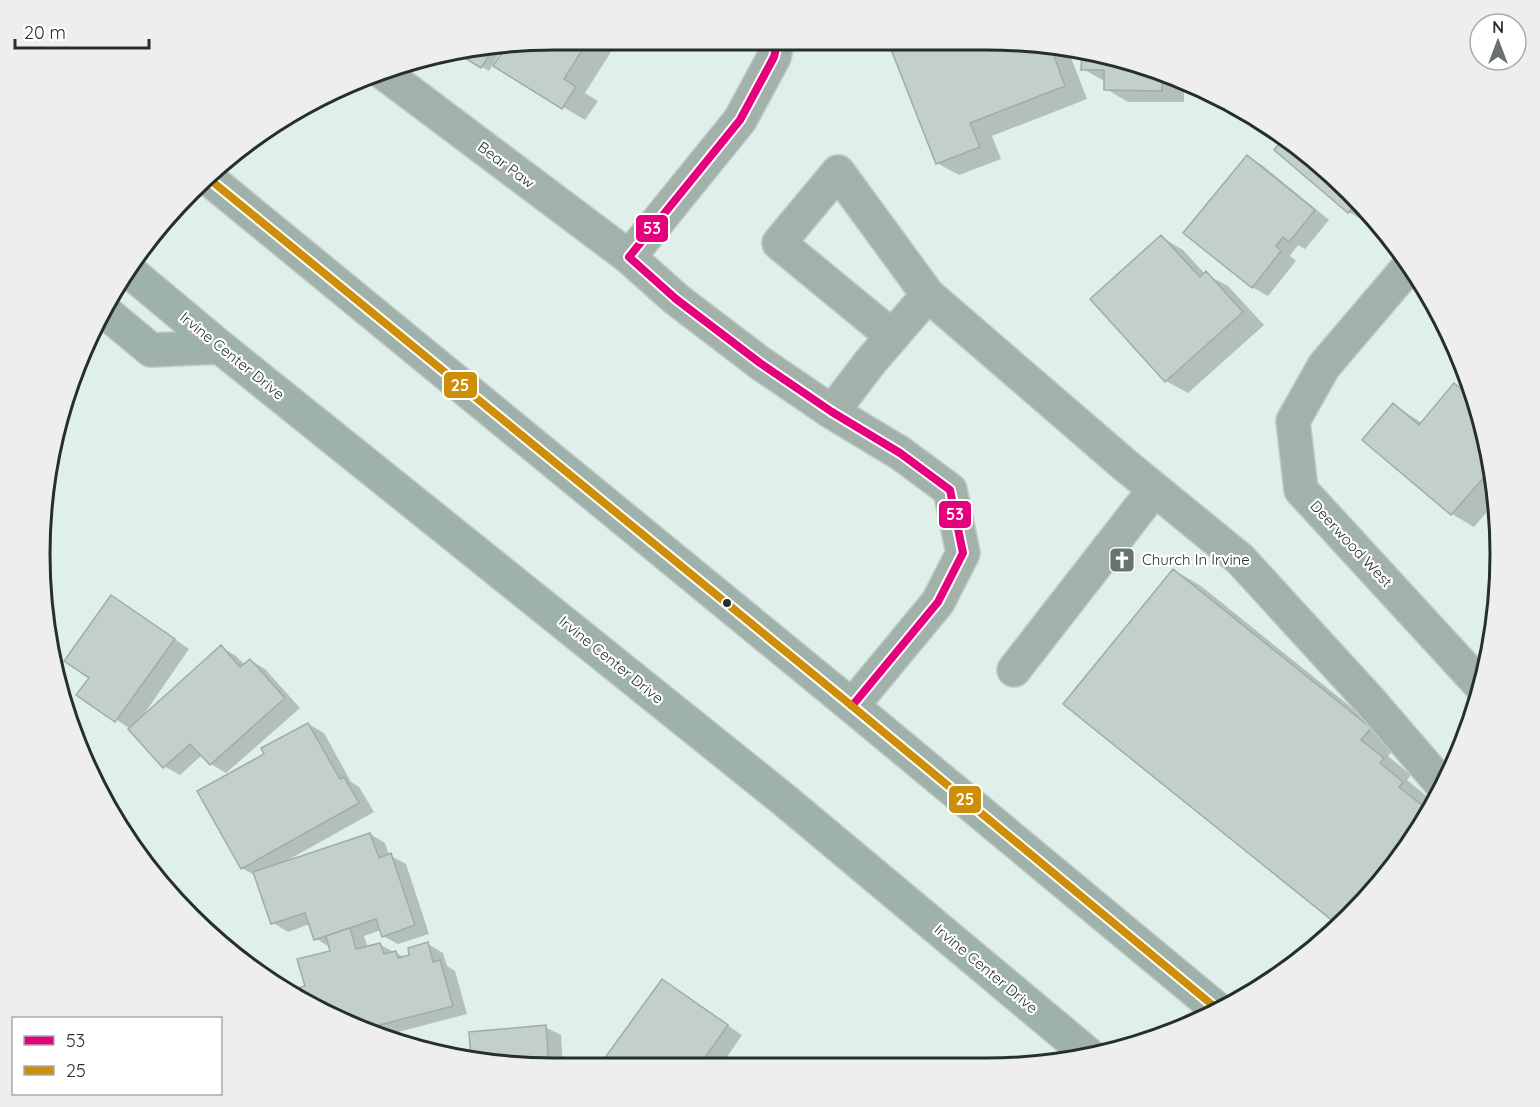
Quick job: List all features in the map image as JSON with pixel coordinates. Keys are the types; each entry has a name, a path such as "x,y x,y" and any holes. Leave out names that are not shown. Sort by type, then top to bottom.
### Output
{"main road":[{"path":"213,182 1212,1004"},
{"name":"Irvine Center Drive","path":"133,274 220,347 783,799 1081,1049"},
{"path":"109,315 151,350 220,347"}],"street":[{"path":"629,256 740,120 776,50"},
{"name":"Bear Paw","path":"389,77 629,256 676,299 760,363 832,412 900,453 950,490 963,553 938,602 852,706"},
{"path":"892,336 779,243 838,172 928,295 1154,490 1240,559 1370,700 1437,779"},
{"name":"Deerwood West","path":"1405,271 1324,366 1293,421 1301,490 1474,679"},
{"path":"832,412 892,336 928,295"},
{"path":"1014,670 1154,490"}],"building":[{"path":"582,50 564,79 576,87 562,109 493,66 502,53"},
{"path":"891,50 987,50 1053,54 1065,86 970,123 980,147 936,164"},
{"path":"490,54 481,68 464,58"},
{"path":"1082,58 1117,67 1162,81 1162,91 1104,90 1104,70 1081,70"},
{"path":"1279,143 1319,175 1353,208 1348,213 1274,150"},
{"path":"1247,155 1315,210 1289,242 1283,237 1276,246 1281,251 1252,288 1183,233"},
{"path":"1161,235 1200,277 1206,271 1243,312 1165,382 1090,299"},
{"path":"1454,383 1464,391 1481,455 1484,477 1451,515 1362,440 1393,403 1419,425"},
{"path":"1173,569 1371,728 1361,740 1384,758 1380,763 1403,782 1399,787 1423,806 1386,860 1332,920 1063,704"},
{"path":"111,595 175,639 115,722 76,695 89,678 64,661"},
{"path":"221,645 240,667 250,659 285,698 210,765 190,744 163,768 128,729"},
{"path":"308,723 340,779 344,777 359,803 241,869 197,791 264,754 261,748"},
{"path":"370,833 379,858 391,853 415,925 382,937 376,919 314,940 305,913 271,924 253,872"},
{"path":"350,928 356,949 380,943 384,954 396,951 398,958 409,955 408,948 428,942 433,962 440,960 453,1006 377,1026 331,1006 301,990 298,988 305,986 297,959 330,951 326,936"},
{"path":"662,979 728,1025 705,1058 605,1058"},
{"path":"546,1025 548,1058 470,1050 469,1032"}],"transit line":[{"name":"53","path":"776,50 740,120 629,257 676,299 760,363 832,412 900,453 950,490 963,553 938,602 852,706"},
{"name":"25","path":"213,182 1212,1004"}],"place":[{"name":"Church In Irvine","path":"1122,560"}]}
